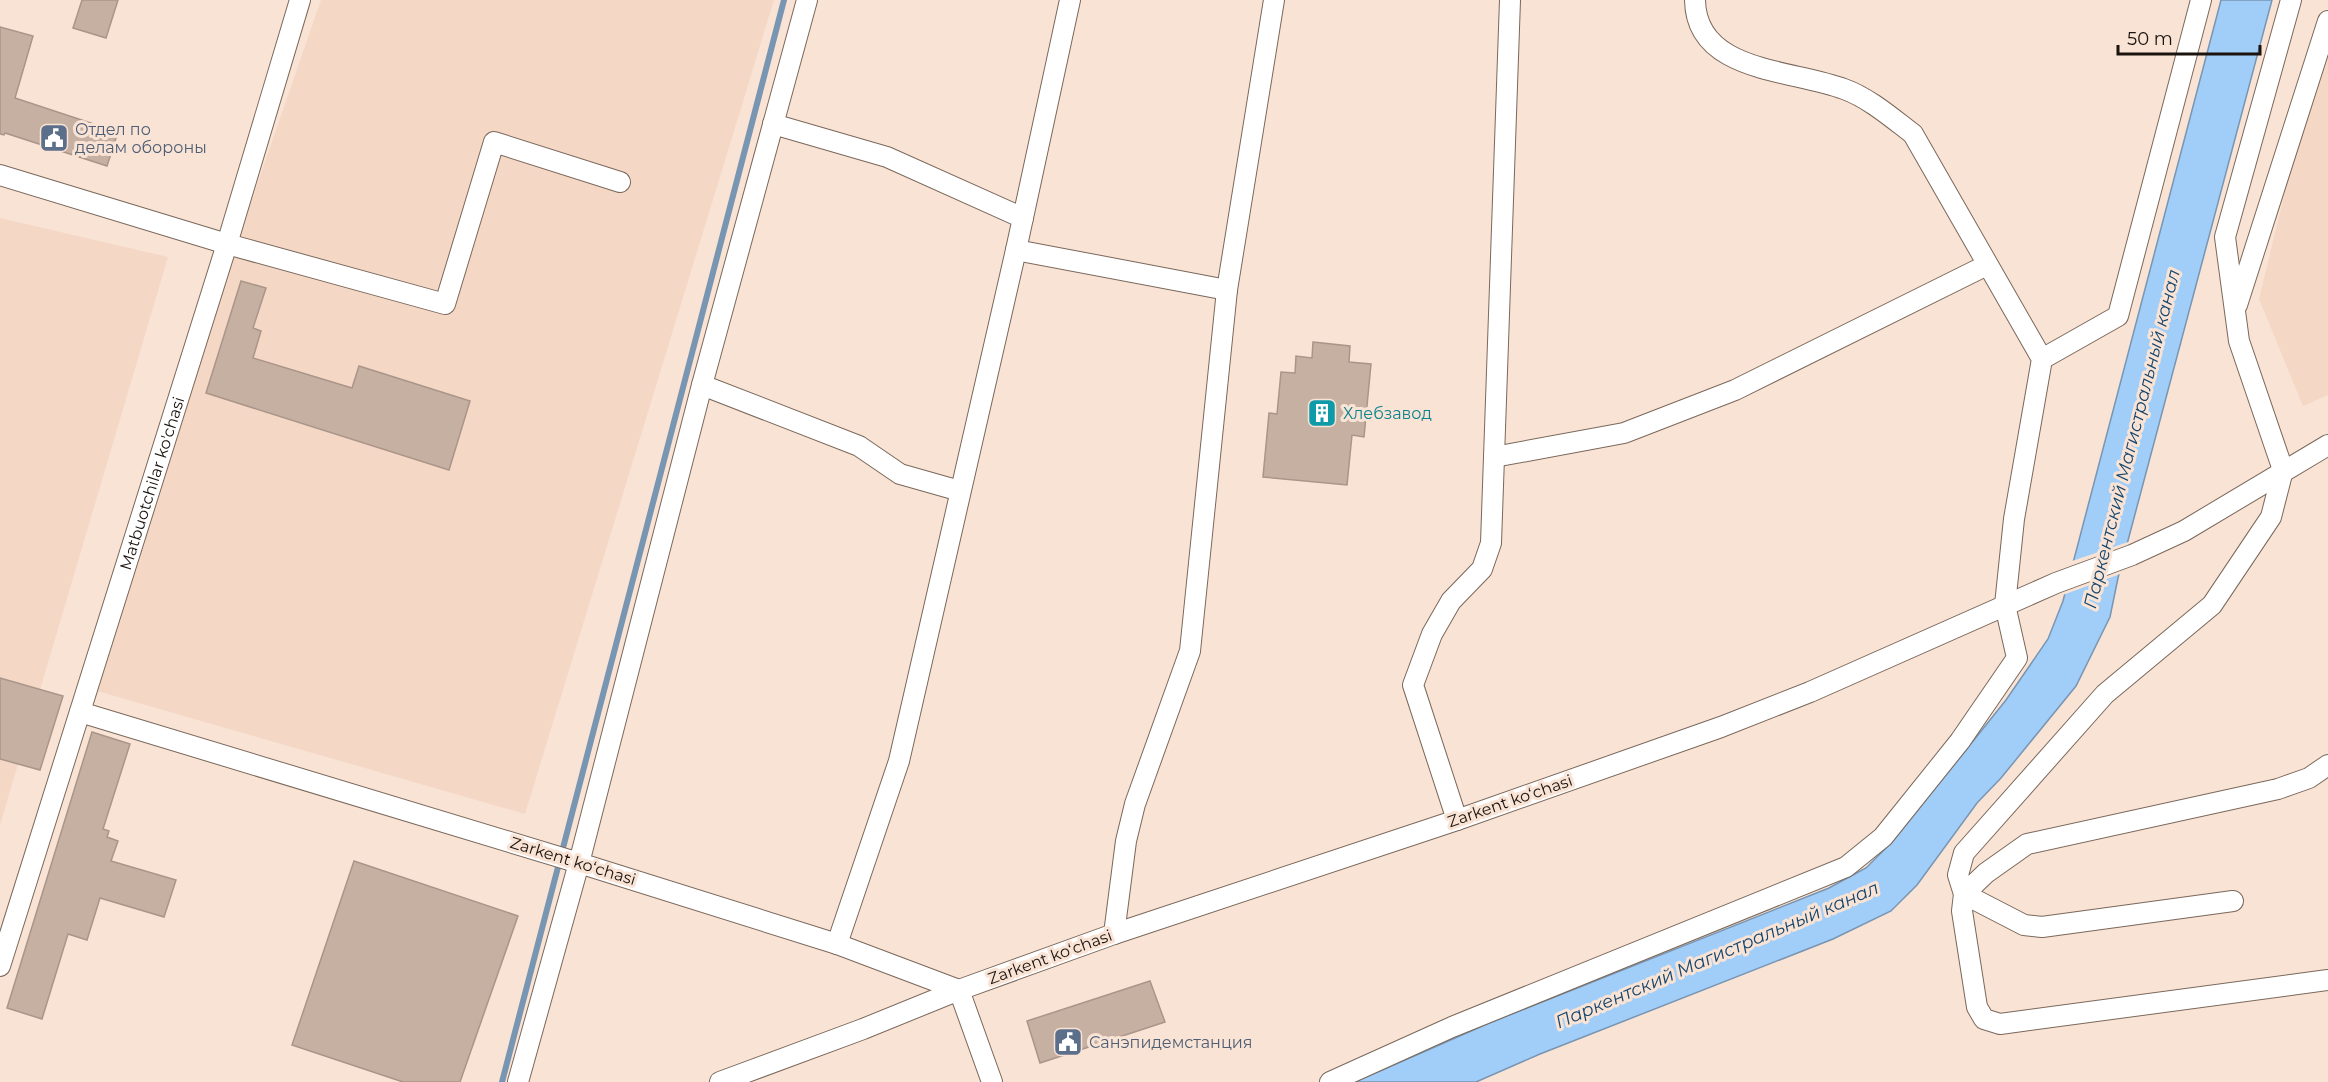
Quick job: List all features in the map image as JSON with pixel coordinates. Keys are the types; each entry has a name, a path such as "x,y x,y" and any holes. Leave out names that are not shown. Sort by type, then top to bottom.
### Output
{"street":[{"name":"Matbuotchilar ko'chasi","path":"0,966 227,244 300,0"},
{"path":"518,1082 566,859 702,385 807,0"},
{"path":"837,944 899,761 1016,250 1070,0"},
{"path":"1114,934 1125,841 1135,804 1191,651 1227,290 1274,0"},
{"path":"1456,820 1413,686 1432,633 1451,601 1482,569 1491,543 1510,0"},
{"path":"1330,1082 1452,1027 1846,867 1883,837 1960,741 2017,658 2005,605 2014,519 2042,359 1913,134 1883,111 1846,89 1730,57 1703,34 1695,16 1695,0"},
{"path":"2042,359 2118,315 2201,0"},
{"path":"2291,0 2225,237 2239,341 2283,470 2271,517 2212,605 2105,694 1964,853 1959,875 1964,894 1962,911 1977,1007 1984,1018 2000,1024 2328,980"},
{"path":"2235,311 2328,21"},
{"path":"773,124 887,157 1023,218"},
{"path":"0,175 227,244 445,304 494,142 620,182"},
{"path":"1016,250 1227,290"},
{"path":"1494,457 1624,433 1736,390 1988,265"},
{"path":"702,385 859,446 900,474 960,491"},
{"name":"Zarkent koʻchasi","path":"80,712 566,859 837,944 959,990 1114,934 1456,820 1721,728 1810,693 2005,605 2132,555 2193,526 2328,445"},
{"path":"1964,894 1986,873 2027,844 2278,789 2309,778 2328,765"},
{"path":"1964,894 2024,925 2042,927 2233,902"},
{"path":"720,1082 863,1029 959,990 992,1082"}],"shaded area":[{"path":"321,0 774,0 525,814 90,689 240,234"},
{"path":"2328,15 2328,395 2303,406 2259,299"},
{"path":"0,218 168,257 0,825"}],"water":[{"name":"Паркентский Магистральный канал","path":"2221,0 2272,0 2118,578 2110,617 2076,686 2001,778 1977,803 1917,885 1891,911 1833,939 1540,1054 1476,1082 1355,1082 1487,1024 1829,888 1866,868 1893,841 2006,700 2048,639 2063,601"}],"pier":[{"path":"2131,541 2123,573 2060,596 2069,562"}],"building":[{"path":"82,0 118,0 106,38 73,28"},
{"path":"0,27 33,36 15,98 118,132 107,166 5,133 0,134"},
{"path":"241,281 266,288 253,328 261,331 253,358 352,388 359,366 470,401 449,470 206,393"},
{"name":"Хлебзавод","path":"1313,342 1350,346 1349,362 1371,364 1364,437 1352,435 1347,485 1263,477 1269,413 1277,414 1281,372 1295,373 1296,356 1312,358"},
{"path":"0,678 63,696 40,770 0,759"},
{"path":"92,732 130,744 103,829 109,831 107,837 118,841 111,861 176,880 164,917 100,898 87,940 68,934 42,1019 7,1008"},
{"path":"354,861 518,916 460,1082 403,1082 292,1045"},
{"name":"Санэпидемстанция","path":"1150,981 1165,1022 1040,1063 1027,1021"}],"waterway":[{"path":"502,1082 784,0"}],"place":[{"name":"Отдел по делам обороны","path":"54,138"},
{"name":"Хлебзавод","path":"1322,413"},
{"name":"Санэпидемстанция","path":"1068,1042"}]}
